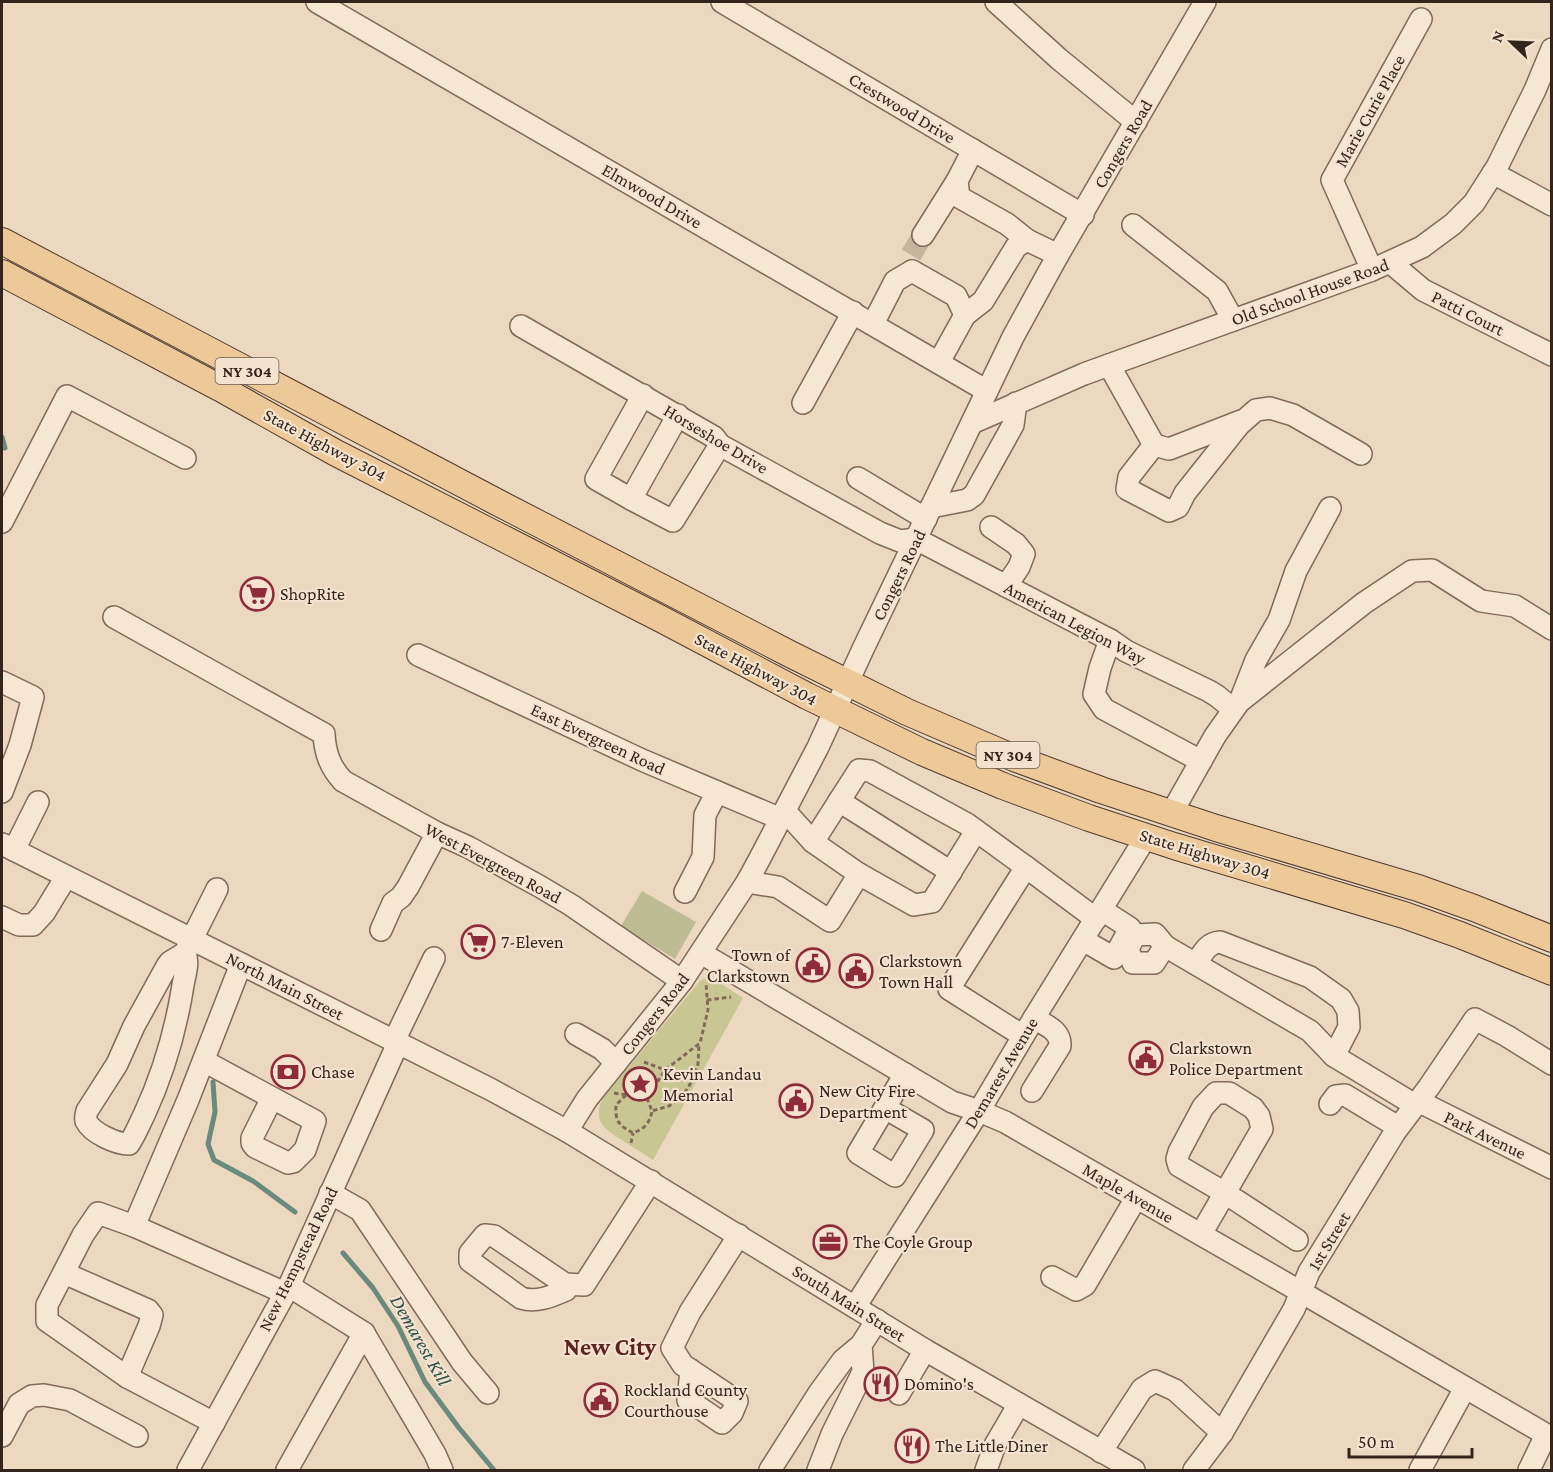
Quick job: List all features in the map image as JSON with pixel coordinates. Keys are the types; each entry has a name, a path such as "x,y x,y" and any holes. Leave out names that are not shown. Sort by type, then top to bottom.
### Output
{"main road":[{"name":"State Highway 304","path":"2,241 483,495 907,712 1014,758 1101,790 1171,814 1398,881 1465,904 1551,939"},
{"name":"State Highway 304","path":"2,273 220,388 336,453 835,710 914,748 1041,801 1146,837 1404,915 1551,972"}],"street":[{"name":"Elmwood Drive","path":"317,2 348,9 987,391"},
{"name":"Crestwood Drive","path":"722,2 1083,215"},
{"path":"996,2 1059,59 1136,122"},
{"name":"Congers Road","path":"567,1131 587,1099 682,981 747,882 818,747 1013,337 1205,2"},
{"name":"Marie Curie Place","path":"1382,266 1332,180 1421,19"},
{"name":"Old School House Road","path":"972,423 1109,365 1382,266 1422,247 1454,224 1474,203 1493,173 1535,90 1551,49"},
{"path":"923,235 957,181 973,150"},
{"path":"1493,173 1551,205"},
{"path":"957,181 959,197 1007,224 1027,240 1058,255"},
{"path":"1133,225 1217,291 1233,320"},
{"path":"960,306 983,301 1016,247 1027,240"},
{"path":"873,324 895,281 912,263 960,306"},
{"name":"Patti Court","path":"1382,266 1551,355"},
{"path":"939,362 960,306"},
{"path":"803,403 852,312"},
{"name":"Horseshoe Drive","path":"521,326 714,437 720,445 880,532 900,541 916,539"},
{"path":"1109,365 1154,445 1169,449 1244,420"},
{"path":"643,395 596,479 673,521 720,445"},
{"path":"2,522 67,396 185,458"},
{"path":"858,478 929,513 967,500 974,495 1013,425 1016,403"},
{"path":"1154,445 1129,477 1127,489 1169,511 1179,507 1185,494 1244,420 1256,410 1270,408 1293,415 1361,454"},
{"path":"631,499 678,416"},
{"path":"1171,814 1215,736 1236,705 1256,660 1279,620 1296,571 1330,508"},
{"path":"991,527 1016,544 1024,554 1019,567 1006,586"},
{"name":"American Legion Way","path":"916,539 1110,640 1126,651 1236,705"},
{"path":"1236,705 1364,603 1412,571 1432,570 1481,601 1515,606 1551,629"},
{"name":"West Evergreen Road","path":"114,617 324,734 328,761 343,781 547,890 682,981"},
{"path":"1110,640 1094,694 1104,709 1201,761"},
{"name":"East Evergreen Road","path":"417,656 642,760 717,792 783,815"},
{"path":"2,682 33,696 20,746 2,792"},
{"path":"813,842 859,770 870,771 967,824 1026,867 1099,915 1126,941 1114,958 1083,940"},
{"path":"685,892 704,857 705,814 717,792"},
{"path":"839,801 951,872"},
{"path":"8,847 38,802"},
{"path":"783,815 813,842 859,874 914,905 932,902 976,831"},
{"path":"381,930 393,903 402,897 437,833"},
{"name":"Demarest Avenue","path":"855,1307 979,1111 1146,837"},
{"name":"North Main Street","path":"8,847 188,946 241,964 490,1089 567,1131"},
{"path":"1026,867 949,989 1029,1027 1056,1032 1060,1046 1032,1091"},
{"path":"747,882 778,887 830,921 859,874"},
{"path":"2,917 18,925 33,925 44,913 66,877"},
{"path":"188,946 187,965 168,1052 133,1138 129,1144 121,1144 100,1135 92,1128 86,1121 87,1111 117,1064 134,1026 167,966 188,946 217,890"},
{"name":"Park Avenue","path":"1126,941 1133,963 1154,963 1165,946 1310,1031 1334,1056 1417,1103 1551,1168"},
{"path":"1196,964 1206,947 1213,942 1220,942 1310,977 1341,999 1347,1011 1349,1027 1334,1056"},
{"name":"Maple Avenue","path":"701,953 952,1102 1005,1122 1549,1436"},
{"name":"New Hempstead Road","path":"188,1470 287,1289 434,958"},
{"path":"134,1226 165,1157 241,964"},
{"name":"1st Street","path":"1194,1470 1222,1433 1294,1309 1309,1272 1398,1127 1475,1019 1551,1064"},
{"path":"576,1034 602,1049 616,1062"},
{"path":"204,1061 315,1121 305,1150 293,1162 288,1163 255,1147 252,1143 252,1138 272,1098"},
{"path":"885,1108 905,1074"},
{"path":"1201,1234 1225,1193 1262,1129 1259,1116 1252,1108 1229,1093 1216,1093 1203,1107 1179,1152 1177,1159 1179,1166 1225,1193 1298,1240"},
{"path":"1330,1104 1336,1096 1344,1095 1398,1127"},
{"name":"South Main Street","path":"567,1131 925,1350 1134,1470"},
{"path":"566,1284 584,1285 651,1181"},
{"path":"330,1193 360,1210 462,1362 488,1393"},
{"path":"1052,1277 1077,1290 1085,1286 1136,1198"},
{"path":"214,1423 127,1377 47,1321 47,1305 83,1235 98,1213 134,1226 214,1262 287,1289 364,1333 435,1454 441,1470"},
{"path":"691,1370 683,1365 672,1348 690,1312 739,1235"},
{"path":"64,1273 148,1310 152,1315 127,1377"},
{"path":"770,1470 843,1360 861,1345 877,1320"},
{"path":"287,1470 364,1333"},
{"path":"818,1470 832,1434 863,1372 861,1345"},
{"path":"899,1394 925,1350"},
{"path":"1101,1452 1142,1389 1155,1381 1175,1390 1222,1433"},
{"path":"1420,1470 1465,1388"},
{"path":"2,1436 19,1404 32,1396 44,1395 70,1400 138,1436"},
{"path":"986,1470 995,1445 1019,1404"},
{"path":"1529,1470 1549,1436"}],"path":[{"path":"652,1111 669,1106 683,1096 693,1079 708,1010 706,983"},
{"path":"707,1000 731,997"},
{"path":"647,1098 665,1070 699,1044"},
{"path":"644,1062 665,1070"},
{"path":"612,1093 647,1098"},
{"path":"628,1094 616,1105 615,1116 621,1126 633,1133"},
{"path":"633,1133 643,1129 651,1118 652,1111 647,1098"},
{"path":"631,1143 633,1133"}],"shaded area":[{"path":"705,978 712,978 743,998 653,1160 618,1138 602,1124 600,1106 603,1098 699,982"}],"green space":[{"path":"642,891 696,922 675,959 621,926"}],"waterway":[{"name":"Demarest Kill","path":"2,437 5,448"},
{"name":"Demarest Kill","path":"213,1082 215,1112 208,1144 214,1160 253,1181 295,1212"},
{"name":"Demarest Kill","path":"343,1253 373,1288 398,1326 425,1382 494,1470"}],"tunnel":[{"path":"911,255 923,235"}],"place":[{"name":"ShopRite","path":"257,594"},
{"name":"7-Eleven","path":"478,942"},
{"name":"Town of Clarkstown","path":"813,965"},
{"name":"Clarkstown Town Hall","path":"856,971"},
{"name":"Clarkstown Police Department","path":"1146,1058"},
{"name":"Chase","path":"288,1072"},
{"name":"Kevin Landau Memorial","path":"640,1084"},
{"name":"New City Fire Department","path":"796,1101"},
{"name":"The Coyle Group","path":"830,1242"},
{"name":"Domino's","path":"881,1384"},
{"name":"Rockland County Courthouse","path":"601,1400"},
{"name":"The Little Diner","path":"912,1446"}],"district":[{"name":"New City","path":"610,1347"}]}
